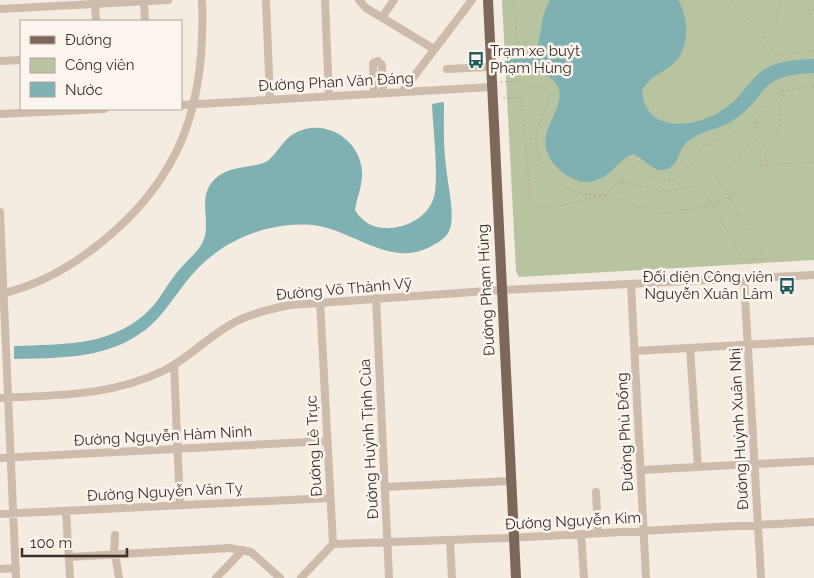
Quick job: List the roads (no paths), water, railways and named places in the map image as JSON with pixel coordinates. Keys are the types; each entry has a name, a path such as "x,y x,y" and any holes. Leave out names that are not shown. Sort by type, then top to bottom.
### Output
{"main road":[{"name":"Đường Phạm Hùng","path":"488,0 490,63 496,84 492,99 516,578"}],"street":[{"path":"0,8 168,0"},
{"path":"1,294 28,286 76,262 131,216 152,193 181,143 194,104 203,40 202,0"},
{"path":"266,0 270,100"},
{"path":"325,0 329,96"},
{"path":"360,0 366,8 434,49"},
{"path":"382,16 394,0"},
{"path":"402,92 472,0"},
{"path":"144,1 145,20"},
{"path":"95,4 96,20"},
{"path":"0,61 20,60"},
{"path":"374,94 372,63 378,61 382,65 383,93"},
{"path":"447,69 490,63"},
{"name":"Đường Phan Văn Đáng","path":"182,105 374,94 496,84"},
{"path":"0,114 82,110"},
{"path":"0,212 1,294 6,362 4,398 10,458 16,578"},
{"name":"Đường Võ Thành Vỹ","path":"4,398 92,393 130,385 174,365 235,322 263,310 320,301 814,275"},
{"name":"Đường Huỳnh Xuân Nhị","path":"744,279 761,578"},
{"name":"Đường Phù Đổng","path":"631,284 646,578"},
{"name":"Đường Huỳnh Tịnh Của","path":"376,298 389,578"},
{"name":"Đường Lê Trực","path":"320,301 333,544"},
{"path":"635,351 814,341"},
{"path":"690,348 698,467"},
{"path":"174,365 180,505"},
{"name":"Đường Nguyễn Hàm Ninh","path":"0,458 327,441"},
{"path":"641,470 814,461"},
{"path":"385,488 510,480"},
{"path":"596,492 598,533"},
{"name":"Đường Nguyễn Văn Tỵ","path":"0,514 330,498"},
{"path":"66,511 70,578"},
{"name":"Đường Nguyễn Kim","path":"333,544 514,538 814,522"},
{"path":"581,534 584,578"},
{"path":"114,535 114,554 119,578"},
{"path":"450,540 452,578"},
{"path":"301,578 333,544"},
{"path":"69,557 230,548 251,552 280,578"},
{"path":"216,578 243,550"},
{"path":"0,569 16,568"}],"water":[{"path":"550,0 678,0 682,7 686,24 683,49 674,63 649,81 642,91 646,106 653,116 664,122 676,124 690,123 716,114 732,103 759,73 777,64 814,59 814,73 781,78 772,83 753,104 732,121 697,135 687,142 674,164 667,169 653,168 633,154 600,179 589,182 577,180 562,172 551,159 546,147 546,136 560,95 557,85 553,80 541,73 505,68 504,62 532,54 537,49 544,13"},
{"path":"444,102 444,150 452,219 448,233 437,243 416,252 402,253 374,247 319,226 292,225 266,229 243,237 212,256 194,272 152,324 124,343 109,349 78,356 14,359 14,346 52,345 88,341 123,329 138,319 159,299 178,271 202,244 206,231 205,200 210,185 216,178 234,169 266,162 292,135 308,128 330,130 348,141 355,150 360,160 362,176 355,210 365,222 374,226 390,228 405,225 419,218 430,207 435,192 436,172 432,104"}],"place":[{"name":"Trạm xe buýt Phạm Hùng","path":"476,60"},
{"name":"Đối diện Công viên Nguyễn Xuân Lâm","path":"787,286"}]}
